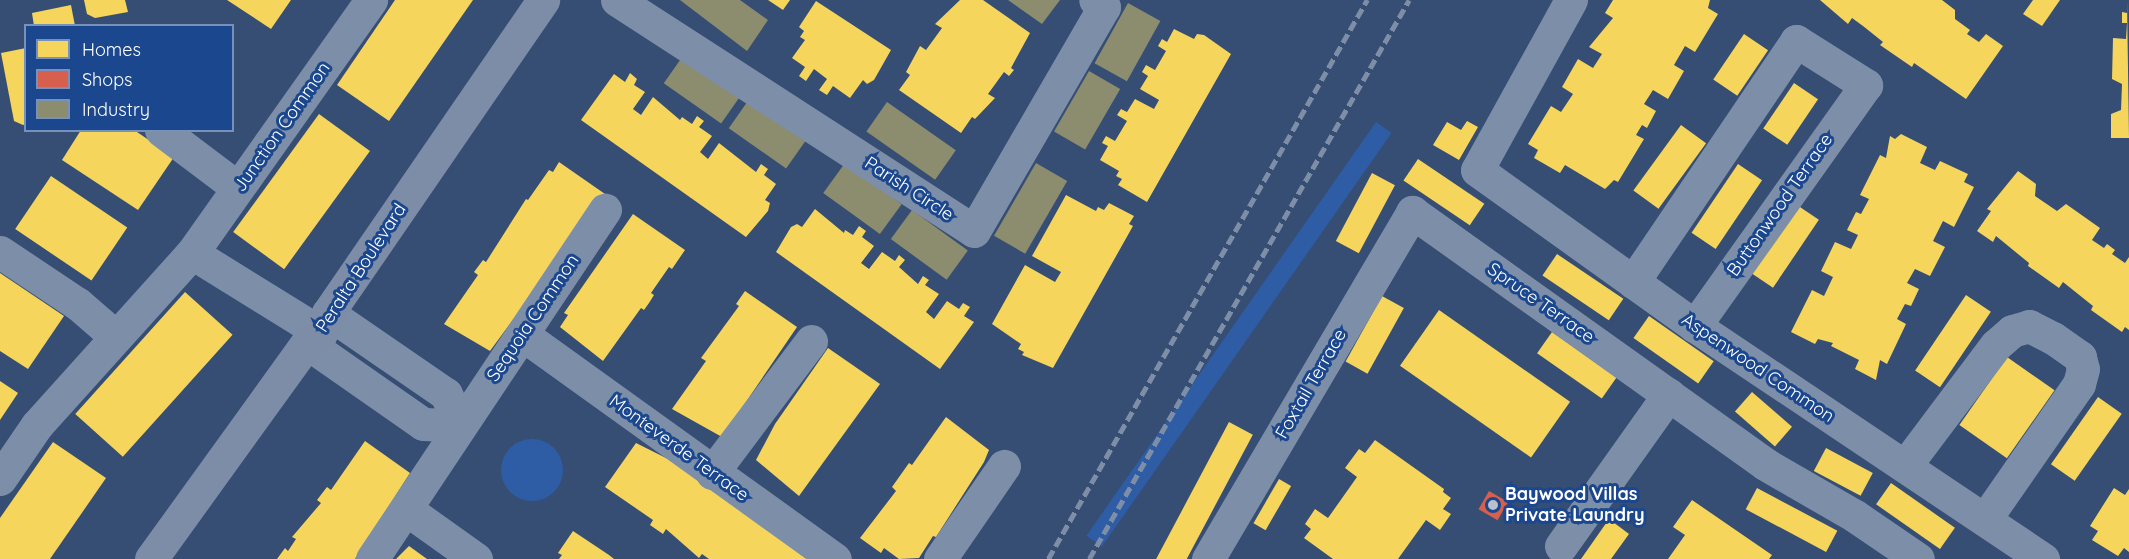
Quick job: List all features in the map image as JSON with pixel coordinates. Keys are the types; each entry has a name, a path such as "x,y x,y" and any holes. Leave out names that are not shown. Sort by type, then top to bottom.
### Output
{"main road":[{"name":"Peralta Boulevard","path":"151,559 319,330 543,0"}],"street":[{"name":"Junction Common","path":"0,479 37,425 192,253 371,0"},
{"name":"Parish Circle","path":"617,0 974,231 1104,7 1095,0"},
{"name":"Aspenwood Common","path":"1571,0 1477,171 1695,326 2043,559"},
{"name":"Buttonwood Terrace","path":"1633,282 1796,41 1866,85 1695,326"},
{"path":"164,132 238,188"},
{"name":"Sequoia Common","path":"372,559 605,209"},
{"name":"Spruce Terrace","path":"1412,212 1764,464 1855,516 1918,559"},
{"name":"Foxtail Terrace","path":"1212,558 1412,212"},
{"path":"0,252 78,304 116,336"},
{"path":"192,253 319,330 446,394 460,425"},
{"path":"1905,466 1996,345 2012,330 2029,326 2053,338 2080,357 2083,369 2079,384 1985,519"},
{"name":"Monteverde Terrace","path":"523,335 712,473 835,559"},
{"path":"712,473 810,341"},
{"path":"1561,546 1669,394"},
{"path":"940,559 1004,466"},
{"path":"406,509 476,559"}],"shaded area":[{"path":"1376,122 1392,133 1102,547 1086,536"},
{"path":"532,439 544,441 554,448 561,458 563,470 561,482 554,492 544,499 532,501 520,499 510,492 503,482 501,470 503,458 510,448 520,441"}],"building: Homes":[{"path":"84,0 125,0 128,12 95,18 87,14"},
{"path":"227,0 291,0 271,29"},
{"path":"395,0 473,0 389,121 337,85"},
{"path":"768,0 790,0 783,10"},
{"path":"960,0 983,0 1030,33 1011,68 1014,70 1009,76 1004,72 988,94 995,98 975,119 972,117 961,133 899,90 910,75 906,72 920,46 926,50 942,28 935,24"},
{"path":"1613,0 1710,0 1708,8 1718,14 1695,52 1685,46 1674,65 1684,71 1668,99 1653,90 1644,104 1656,111 1647,128 1642,125 1636,135 1644,139 1618,182 1614,180 1605,189 1565,165 1560,173 1534,158 1538,150 1528,144 1551,106 1561,112 1573,94 1562,87 1578,59 1593,68 1602,54 1589,47 1613,18 1605,13"},
{"path":"1820,0 1942,0 1955,10 1955,19 1970,30 1967,34 1979,42 1986,34 2003,46 1966,99 1914,63 1912,67 1880,45 1883,42 1852,18 1848,24"},
{"path":"2033,0 2060,0 2042,26 2023,14"},
{"path":"2127,0 2129,138 2111,138 2111,114 2121,110 2122,84 2112,79 2113,38 2126,39 2127,23 2122,23 2122,12 2127,13"},
{"path":"816,1 891,50 874,80 867,84 863,80 850,98 833,86 827,95 819,90 827,79 814,69 806,81 799,76 805,67 792,58 805,40 800,37 804,31 799,27"},
{"path":"71,5 75,24 34,24 32,13"},
{"path":"1174,29 1194,39 1197,34 1204,35 1231,54 1147,202 1118,185 1122,179 1116,176 1119,171 1100,160 1108,146 1102,143 1106,136 1115,141 1127,121 1117,115 1121,109 1127,112 1135,99 1154,109 1159,100 1140,89 1148,76 1142,72 1146,65 1155,70 1166,51 1158,46 1162,39 1167,42"},
{"path":"1744,34 1768,50 1737,96 1713,80"},
{"path":"24,48 23,125 14,121 1,53"},
{"path":"630,73 637,79 634,85 645,92 633,109 641,115 653,97 680,120 682,117 692,124 697,116 704,121 699,127 712,136 700,152 708,159 719,143 756,172 761,164 768,169 764,175 776,184 765,200 770,203 768,211 746,237 581,120 614,74 625,82"},
{"path":"1794,83 1818,99 1787,145 1763,129"},
{"path":"319,114 370,151 284,269 233,232"},
{"path":"1467,121 1478,127 1459,160 1433,145 1447,122 1461,130"},
{"path":"1681,125 1706,143 1658,209 1633,191"},
{"path":"80,132 137,132 174,157 138,210 62,160"},
{"path":"1901,134 1927,147 1920,163 1935,170 1940,161 1968,174 1964,182 1974,187 1954,227 1943,221 1933,241 1945,247 1930,276 1915,269 1907,283 1919,289 1911,306 1905,304 1897,319 1906,324 1887,364 1880,360 1876,380 1855,369 1859,360 1831,346 1833,343 1818,339 1815,344 1791,332 1812,290 1824,296 1833,277 1821,271 1835,242 1851,249 1858,235 1847,230 1856,212 1861,214 1869,199 1860,195 1880,155 1886,158 1890,136 1895,139"},
{"path":"1418,159 1484,204 1470,225 1403,181"},
{"path":"559,162 605,194 490,351 444,324 478,275 474,272 483,260 486,262 526,199 528,200 549,170 553,172"},
{"path":"1738,164 1762,180 1716,249 1692,233"},
{"path":"2018,171 2036,184 2035,196 2057,211 2066,204 2100,228 2092,240 2104,248 2107,244 2115,250 2112,254 2125,263 2129,257 2129,330 2125,327 2122,332 2091,310 2093,306 2063,282 2059,288 2028,266 2029,263 1996,236 1993,242 1977,231 1991,211 1987,209"},
{"path":"1372,173 1395,185 1359,253 1336,241"},
{"path":"51,176 127,227 91,281 15,229"},
{"path":"1066,195 1096,211 1098,207 1104,210 1109,203 1134,216 1129,224 1133,226 1053,368 1022,355 1024,352 1018,349 1021,344 992,324 1025,265 1055,282 1061,272 1032,256"},
{"path":"1794,203 1819,220 1773,288 1748,271"},
{"path":"815,209 844,233 845,230 853,235 859,226 866,231 862,237 874,246 861,263 869,269 882,252 895,261 899,255 905,260 899,267 918,284 923,276 929,280 925,285 939,294 926,312 934,319 947,301 959,309 963,303 970,307 964,316 974,322 940,369 776,252 791,227 797,224 802,227"},
{"path":"633,214 685,250 672,269 669,267 651,293 654,295 649,303 644,310 641,308 603,361 560,327 568,315 564,313"},
{"path":"1557,254 1623,299 1609,320 1542,276"},
{"path":"0,273 64,316 28,369 0,351"},
{"path":"745,291 797,327 722,437 672,409 706,361 701,358 739,306 736,304"},
{"path":"185,292 233,335 123,457 75,414"},
{"path":"1966,295 1991,312 1940,387 1915,370"},
{"path":"1382,296 1404,308 1368,374 1346,362"},
{"path":"1439,310 1570,402 1531,457 1400,366"},
{"path":"1649,316 1714,361 1698,383 1634,338"},
{"path":"1552,332 1617,377 1602,399 1537,353"},
{"path":"828,348 880,384 799,496 756,460 775,424"},
{"path":"2007,357 2055,390 2007,458 1959,425"},
{"path":"0,381 18,393 0,420"},
{"path":"1752,392 1792,427 1775,446 1735,412"},
{"path":"2098,397 2122,414 2075,481 2051,464"},
{"path":"946,417 989,450 984,462 936,537 933,536 919,558 899,559 884,548 881,553 860,538 896,491 892,487 909,463 912,465"},
{"path":"1229,422 1253,435 1187,559 1156,559"},
{"path":"1375,440 1444,489 1443,492 1451,498 1443,509 1451,514 1440,530 1426,520 1398,559 1333,559 1304,538 1311,529 1305,524 1315,509 1328,518 1357,477 1345,468 1359,449 1365,453"},
{"path":"365,441 410,473 355,559 277,559 285,548 288,551 296,539 292,537 321,503 317,500 327,487 331,490"},
{"path":"53,442 106,478 50,559 0,559 0,518"},
{"path":"636,443 672,461 807,559 709,559 702,554 699,558 666,529 663,534 650,525 653,520 605,487"},
{"path":"1826,448 1873,473 1861,496 1814,471"},
{"path":"1279,479 1291,486 1266,530 1254,523"},
{"path":"1891,483 1955,528 1940,549 1876,504"},
{"path":"1757,488 1837,531 1826,552 1746,509"},
{"path":"2114,488 2125,495 2129,489 2129,552 2124,548 2118,556 2092,540 2098,531 2090,526"},
{"path":"1692,500 1772,555 1769,559 1668,559 1685,535 1673,527"},
{"path":"1609,519 1629,534 1611,559 1581,559"},
{"path":"573,531 614,559 559,559 562,555 558,553"},
{"path":"409,546 427,559 396,559"}],"building: Shops":[{"name":"Baywood Villas Private Laundry","path":"1489,491 1508,502 1498,520 1478,509"}],"building: Industry":[{"path":"680,0 740,0 768,20 747,51"},
{"path":"1008,0 1060,0 1042,24"},
{"path":"1128,3 1160,21 1127,81 1095,63"},
{"path":"685,53 742,93 721,123 664,83"},
{"path":"1089,71 1120,89 1085,150 1054,132"},
{"path":"750,98 807,138 786,168 729,128"},
{"path":"887,102 956,150 935,180 866,131"},
{"path":"845,163 902,204 880,234 823,193"},
{"path":"1036,163 1067,181 1025,254 994,236"},
{"path":"912,210 968,251 947,280 891,239"}],"railway":[{"path":"1048,559 1367,0"},
{"path":"1089,559 1409,0"}],"place":[{"name":"Baywood Villas Private Laundry","path":"1493,505"}]}
